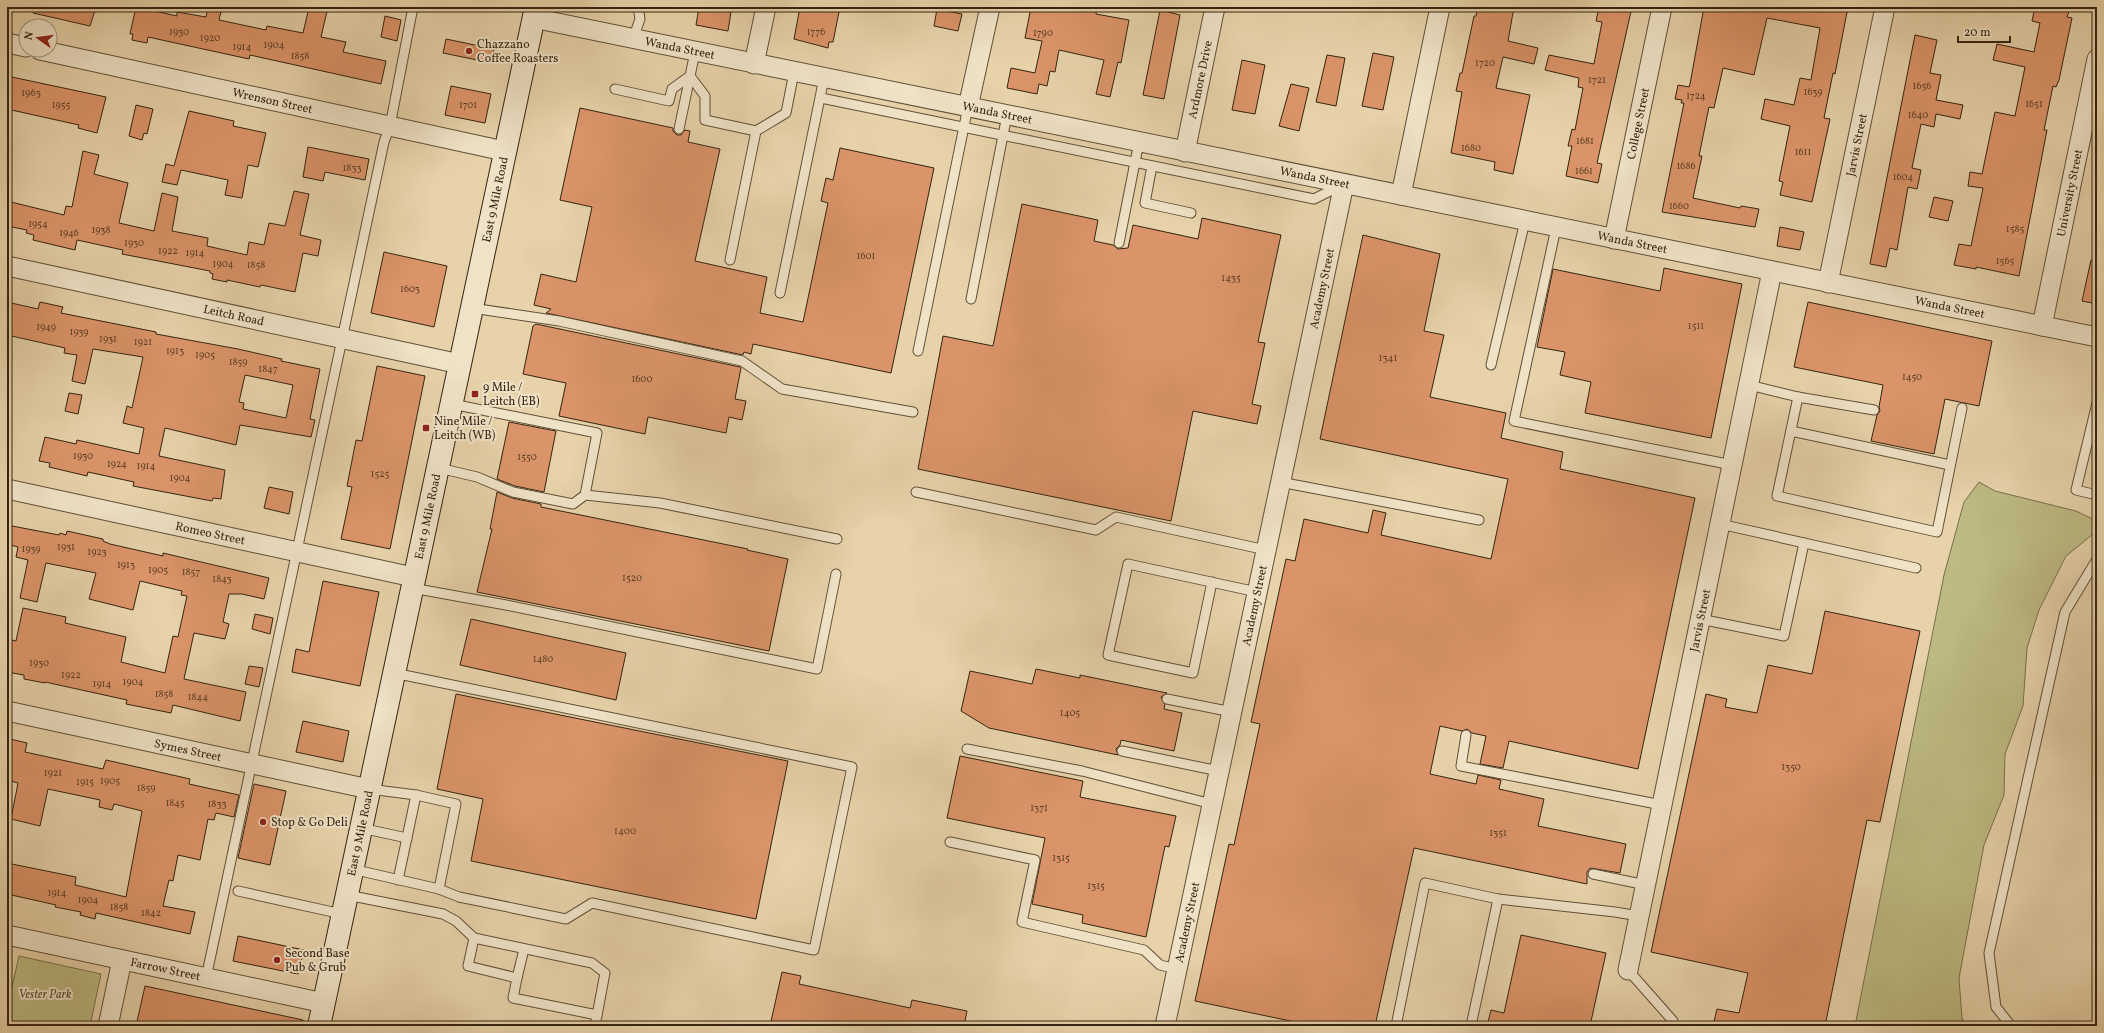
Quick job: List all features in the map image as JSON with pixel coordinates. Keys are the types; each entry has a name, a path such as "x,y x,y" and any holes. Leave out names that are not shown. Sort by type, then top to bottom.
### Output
{"main road":[{"name":"East 9 Mile Road","path":"323,1020 344,905 412,582 452,404 534,13"}],"street":[{"path":"754,64 766,7"},
{"path":"968,107 990,7"},
{"name":"Ardmore Drive","path":"1185,152 1215,7"},
{"path":"1401,195 1440,7"},
{"name":"College Street","path":"1614,239 1662,7"},
{"name":"Jarvis Street","path":"1828,283 1885,7"},
{"name":"Wanda Street","path":"534,13 633,39 695,52 2097,337"},
{"path":"7,43 18,45"},
{"name":"Wrenson Street","path":"58,54 504,151"},
{"name":"University Street","path":"2042,326 2097,59"},
{"name":"Academy Street","path":"1165,1026 1344,184"},
{"name":"Leitch Road","path":"7,266 460,364"},
{"name":"Jarvis Street","path":"1628,970 1772,271"},
{"name":"Romeo Street","path":"7,489 298,552 412,582"},
{"name":"Symes Street","path":"7,712 369,789"},
{"name":"Farrow Street","path":"7,935 206,978 323,1020"},
{"path":"108,1026 122,960"}],"lane":[{"path":"206,978 298,552 384,142 390,126 413,7"},
{"path":"633,39 640,19 636,7"},
{"path":"679,129 695,52"},
{"path":"690,76 705,96 705,120 756,131 786,113 794,72"},
{"path":"615,89 669,101 672,89 690,76"},
{"path":"780,293 824,78"},
{"path":"821,98 1314,199 1344,184"},
{"path":"918,351 965,128 968,107"},
{"path":"971,299 1008,115"},
{"path":"730,260 756,131"},
{"path":"1119,243 1139,142"},
{"path":"1152,166 1145,203 1191,213"},
{"path":"1491,365 1525,221"},
{"path":"1556,228 1514,421 1732,465"},
{"path":"472,308 559,321 742,361 782,389 913,412"},
{"path":"1749,385 1798,397 1874,410"},
{"path":"1798,397 1777,496 1937,532 1962,408"},
{"path":"2097,403 2093,440 2076,490 2097,495"},
{"path":"438,468 477,477 513,492 574,504 585,495 597,433 452,404"},
{"path":"1791,431 1950,465"},
{"path":"1280,482 1479,520"},
{"path":"916,492 1096,530 1116,517 1266,550"},
{"path":"585,495 660,503 837,539"},
{"path":"1720,524 1916,568"},
{"path":"1700,619 1784,636 1804,543"},
{"path":"2011,1026 1996,1007 1989,954 2065,612 2097,559"},
{"path":"1212,582 1193,673 1108,655 1128,564 1212,582 1257,592"},
{"path":"412,582 506,605 817,669 836,574"},
{"path":"352,869 438,888 458,897 566,919 592,903 814,950 852,767 394,673"},
{"path":"1167,699 1232,712"},
{"path":"1466,735 1461,766 1662,805"},
{"path":"967,749 1082,771 1212,804"},
{"path":"1122,751 1219,771"},
{"path":"369,789 416,795 456,804 438,888"},
{"path":"398,880 416,795"},
{"path":"361,828 407,838"},
{"path":"950,842 1034,860 1022,922 1144,950 1160,965 1177,969"},
{"path":"1593,874 1646,885"},
{"path":"1396,1026 1426,883 1498,899 1639,916"},
{"path":"238,891 344,905 443,914 456,922 474,938 592,963 605,973 595,1026"},
{"path":"1471,1026 1498,899"},
{"path":"474,938 468,966 517,978"},
{"path":"524,949 513,998 597,1015"},
{"path":"1628,970 1673,1021 1672,1026"}],"green space":[{"path":"1979,482 1995,491 2076,511 2097,521 2097,531 2066,556 2039,610 2027,648 2023,706 2005,754 2004,795 1984,845 1959,978 1962,1018 1966,1026 1855,1026 1944,575 1964,502"},
{"name":"Vester Park","path":"19,956 101,974 90,1026 7,1026 7,1009"}],"building":[{"path":"34,7 96,7 90,26 33,13"},
{"path":"136,7 177,16 177,12 206,17 208,7 222,7 219,20 266,30 267,26 303,33 309,7 328,7 321,37 346,42 343,52 386,61 381,84 250,55 249,59 148,37 147,43 132,40 133,34 130,34"},
{"path":"699,7 731,12 728,31 696,25"},
{"path":"800,7 840,7 833,42 829,42 828,48 794,39"},
{"path":"1031,7 1097,7 1096,14 1129,20 1121,63 1118,62 1110,97 1096,94 1104,60 1059,50 1055,72 1050,71 1047,86 1039,84 1037,94 1007,88 1011,68 1035,73 1042,41 1025,38"},
{"path":"1485,7 1514,7 1508,41 1538,48 1534,64 1503,57 1496,88 1530,95 1513,174 1494,170 1495,162 1451,153 1462,92 1456,91 1460,73 1462,73 1474,16 1476,16 1477,10 1485,12"},
{"path":"1599,7 1632,7 1597,163 1602,164 1598,183 1566,176 1572,146 1568,146 1572,129 1575,130 1583,88 1578,87 1579,78 1545,70 1549,55 1594,64 1602,22 1596,21"},
{"path":"1704,7 1797,7 1823,12 1824,7 1848,7 1835,74 1833,73 1824,118 1830,119 1812,202 1780,195 1783,182 1779,181 1790,126 1761,119 1765,99 1794,105 1800,78 1811,80 1820,28 1767,18 1754,75 1723,68 1714,108 1709,107 1699,156 1702,156 1693,198 1740,208 1741,206 1759,209 1755,227 1662,212 1684,103 1681,103 1682,100 1675,99 1678,85 1689,87 1690,84"},
{"path":"2035,7 2048,7 2069,11 2067,17 2072,18 2059,80 2056,87 2053,86 2044,130 2047,130 2019,276 1976,267 1976,269 1954,265 1959,244 1971,246 1983,188 1968,186 1970,172 1982,174 1995,112 2015,116 2025,67 1993,60 1997,44 2034,52 2040,23 2032,21"},
{"path":"937,9 962,14 958,31 934,26"},
{"path":"1160,10 1180,15 1164,99 1143,95"},
{"path":"385,16 401,20 397,41 381,37"},
{"path":"1915,35 1937,40 1930,73 1941,75 1936,100 1963,105 1960,119 1936,114 1934,127 1921,124 1912,168 1921,170 1917,189 1908,187 1897,250 1890,248 1886,267 1870,264"},
{"name":"Chazzano Coffee Roasters","path":"446,39 494,49 492,63 443,53"},
{"path":"1373,53 1394,57 1383,110 1362,106"},
{"path":"1327,55 1345,58 1336,106 1316,102"},
{"path":"1242,60 1265,65 1255,114 1232,110"},
{"path":"7,76 106,97 97,133 78,128 79,125 7,109"},
{"path":"1291,84 1309,88 1299,131 1279,126"},
{"path":"451,86 491,94 485,123 445,115"},
{"path":"136,105 153,109 147,134 144,133 142,140 129,136"},
{"path":"580,108 673,128 673,131 677,135 681,135 685,130 690,131 688,142 720,149 695,261 767,277 760,313 803,322 828,203 821,201 826,178 833,180 840,148 934,168 891,373 753,344 751,354 744,352 743,355 546,313 551,309 534,305 541,274 576,282 592,207 560,200"},
{"path":"189,111 234,121 233,126 266,133 258,167 248,165 242,198 225,195 228,180 181,170 177,185 162,182 166,164 174,166"},
{"path":"308,147 369,159 365,180 325,172 323,181 303,177"},
{"path":"83,151 99,155 94,174 128,183 119,223 154,231 162,193 178,197 172,231 208,238 207,246 247,255 249,242 264,245 269,223 285,226 294,191 309,194 300,235 321,240 318,256 303,253 295,292 261,285 260,287 227,280 227,282 212,279 213,274 210,273 210,271 122,254 123,250 77,240 75,250 33,240 34,235 26,233 27,230 7,226 7,201 64,215 66,206 72,207"},
{"path":"1934,197 1953,201 1948,221 1929,217"},
{"path":"1022,204 1098,220 1094,241 1113,245 1118,249 1128,248 1133,225 1198,239 1202,218 1281,235 1258,342 1265,343 1252,404 1261,406 1257,424 1193,411 1171,521 918,469 943,336 993,346"},
{"path":"1780,227 1804,232 1800,250 1777,246"},
{"path":"1363,235 1440,254 1424,331 1444,335 1430,397 1506,413 1501,438 1563,452 1560,469 1695,498 1638,769 1509,741 1503,768 1480,764 1486,736 1472,733 1467,729 1462,731 1440,726 1430,774 1476,784 1478,775 1501,780 1499,789 1544,799 1538,826 1626,844 1620,873 1590,868 1587,872 1587,884 1414,848 1375,1026 1314,1026 1195,1001 1229,844 1234,845 1260,724 1251,722 1286,559 1295,561 1304,519 1368,533 1373,510 1386,513 1381,535 1491,559 1508,479 1320,439"},
{"path":"384,252 447,266 434,327 371,313"},
{"path":"2091,260 2097,260 2097,304 2082,301"},
{"path":"1664,268 1742,284 1711,438 1585,413 1591,382 1560,375 1565,352 1537,347 1553,269 1660,291"},
{"path":"7,302 38,309 40,302 63,307 61,313 156,332 156,334 238,349 282,359 281,361 320,369 310,419 315,420 311,437 240,425 236,445 165,428 159,456 225,470 221,499 213,498 212,501 133,486 134,482 88,472 87,476 49,467 50,463 39,461 45,437 76,444 77,440 139,454 144,428 123,423 127,406 132,408 143,357 93,349 85,384 72,381 77,355 64,353 65,348 7,335","holes":["245,375 293,385 286,418 243,409 244,403 239,402"]},
{"path":"1808,302 1992,341 1979,406 1945,399 1934,454 1871,441 1877,415 1880,411 1879,407 1883,385 1794,367"},
{"path":"536,324 740,367 735,399 746,401 742,420 729,417 726,433 648,417 645,434 559,416 566,383 523,374 533,326"},
{"path":"377,366 425,376 390,549 341,539 352,487 347,486 356,440 362,441"},
{"path":"69,393 82,395 78,414 65,411"},
{"path":"509,422 556,431 544,492 515,486 497,479"},
{"path":"269,487 293,492 289,514 264,508"},
{"path":"497,492 512,498 541,504 541,507 748,549 747,550 788,559 769,651 477,592 492,529 490,529"},
{"path":"7,525 59,535 60,533 66,535 67,531 103,539 103,541 110,544 163,556 163,553 269,578 264,599 242,594 229,594 223,622 229,624 225,639 194,633 184,679 246,692 240,721 173,705 171,713 126,704 127,700 45,682 24,679 24,675 7,672 7,639 16,641 23,608 66,617 65,623 126,637 121,662 165,673 173,636 178,637 187,596 181,595 182,591 140,581 133,610 89,599 96,573 46,563 37,602 20,598 28,560 16,557 18,547 7,544"},
{"path":"323,581 379,592 360,686 292,672 296,649 309,652"},
{"path":"1825,611 1920,631 1880,822 1867,820 1825,1026 1713,1026 1717,1009 1739,1013 1748,973 1651,952 1706,694 1727,699 1725,707 1757,713 1768,665 1812,674"},
{"path":"255,614 273,618 270,634 252,629"},
{"path":"471,619 626,653 616,700 460,665"},
{"path":"249,666 263,668 259,687 245,684"},
{"path":"1036,669 1080,678 1080,675 1167,693 1161,697 1165,704 1164,709 1182,713 1174,751 1121,740 1120,745 1116,749 1118,755 989,728 961,711 970,671 1032,684"},
{"path":"456,694 788,761 756,919 471,861 483,799 437,789"},
{"path":"303,721 349,731 343,762 296,752"},
{"path":"10,739 27,743 25,752 103,769 106,760 190,779 189,784 239,795 234,817 216,813 214,820 208,819 200,860 178,855 173,881 169,880 163,906 195,912 190,934 96,913 95,919 80,915 81,912 55,907 56,905 7,894 7,863 76,877 75,885 126,897 142,811 114,804 112,810 99,807 100,800 48,789 40,826 11,819 18,783 7,780 7,753"},
{"path":"960,756 1083,781 1080,797 1176,816 1169,847 1165,846 1146,937 1082,923 1083,915 1032,904 1045,838 947,818"},
{"path":"254,784 286,791 270,865 238,858"},
{"path":"1521,935 1606,953 1590,1026 1487,1026 1491,1010 1504,1013"},
{"path":"238,936 304,950 298,974 233,961"},
{"path":"782,972 801,976 799,984 910,1008 912,1000 967,1011 964,1026 770,1026"},
{"path":"145,986 303,1020 302,1026 136,1026"}],"place":[{"name":"Chazzano Coffee Roasters","path":"469,51"},
{"name":"9 Mile / Leitch (EB)","path":"475,394"},
{"name":"Nine Mile / Leitch (WB)","path":"426,428"},
{"name":"Stop & Go Deli","path":"263,822"},
{"name":"Second Base Pub & Grub","path":"277,960"}]}
